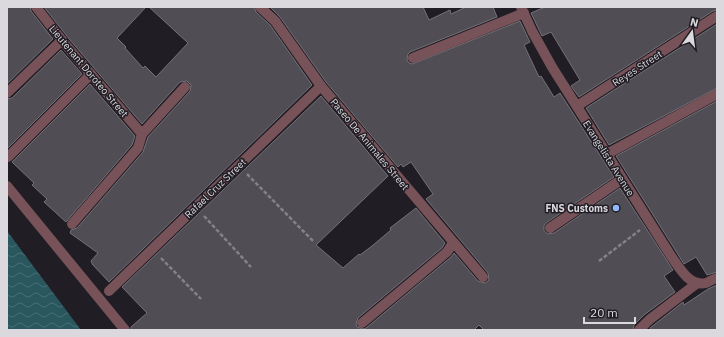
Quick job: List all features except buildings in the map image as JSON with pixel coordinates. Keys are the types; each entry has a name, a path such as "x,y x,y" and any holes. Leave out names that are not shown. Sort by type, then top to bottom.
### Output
{"street":[{"name":"Lieutenant Doroteo Street","path":"36,7 142,134"},
{"name":"Paseo De Animales Street","path":"260,7 275,21 321,86 483,277"},
{"path":"413,58 522,10"},
{"name":"Evangelista Avenue","path":"522,10 552,67 649,222 682,271 696,284"},
{"name":"Reyes Street","path":"577,106 717,16"},
{"path":"7,92 62,40"},
{"path":"8,157 91,74"},
{"name":"Rafael Cruz Street","path":"109,291 321,86"},
{"path":"72,224 138,148 142,134 185,87"},
{"path":"607,154 717,94"},
{"path":"550,228 622,179"},
{"path":"7,186 125,330"},
{"path":"362,323 447,252 453,243"},
{"path":"639,330 649,320 696,284 706,283 717,278"}],"path":[{"path":"239,165 314,242"},
{"path":"195,207 251,267"},
{"path":"598,261 623,244 649,222"},
{"path":"152,249 201,299"}],"water":[{"path":"7,231 81,330 7,330"}],"place":[{"name":"FNS Customs","path":"616,208"}]}
